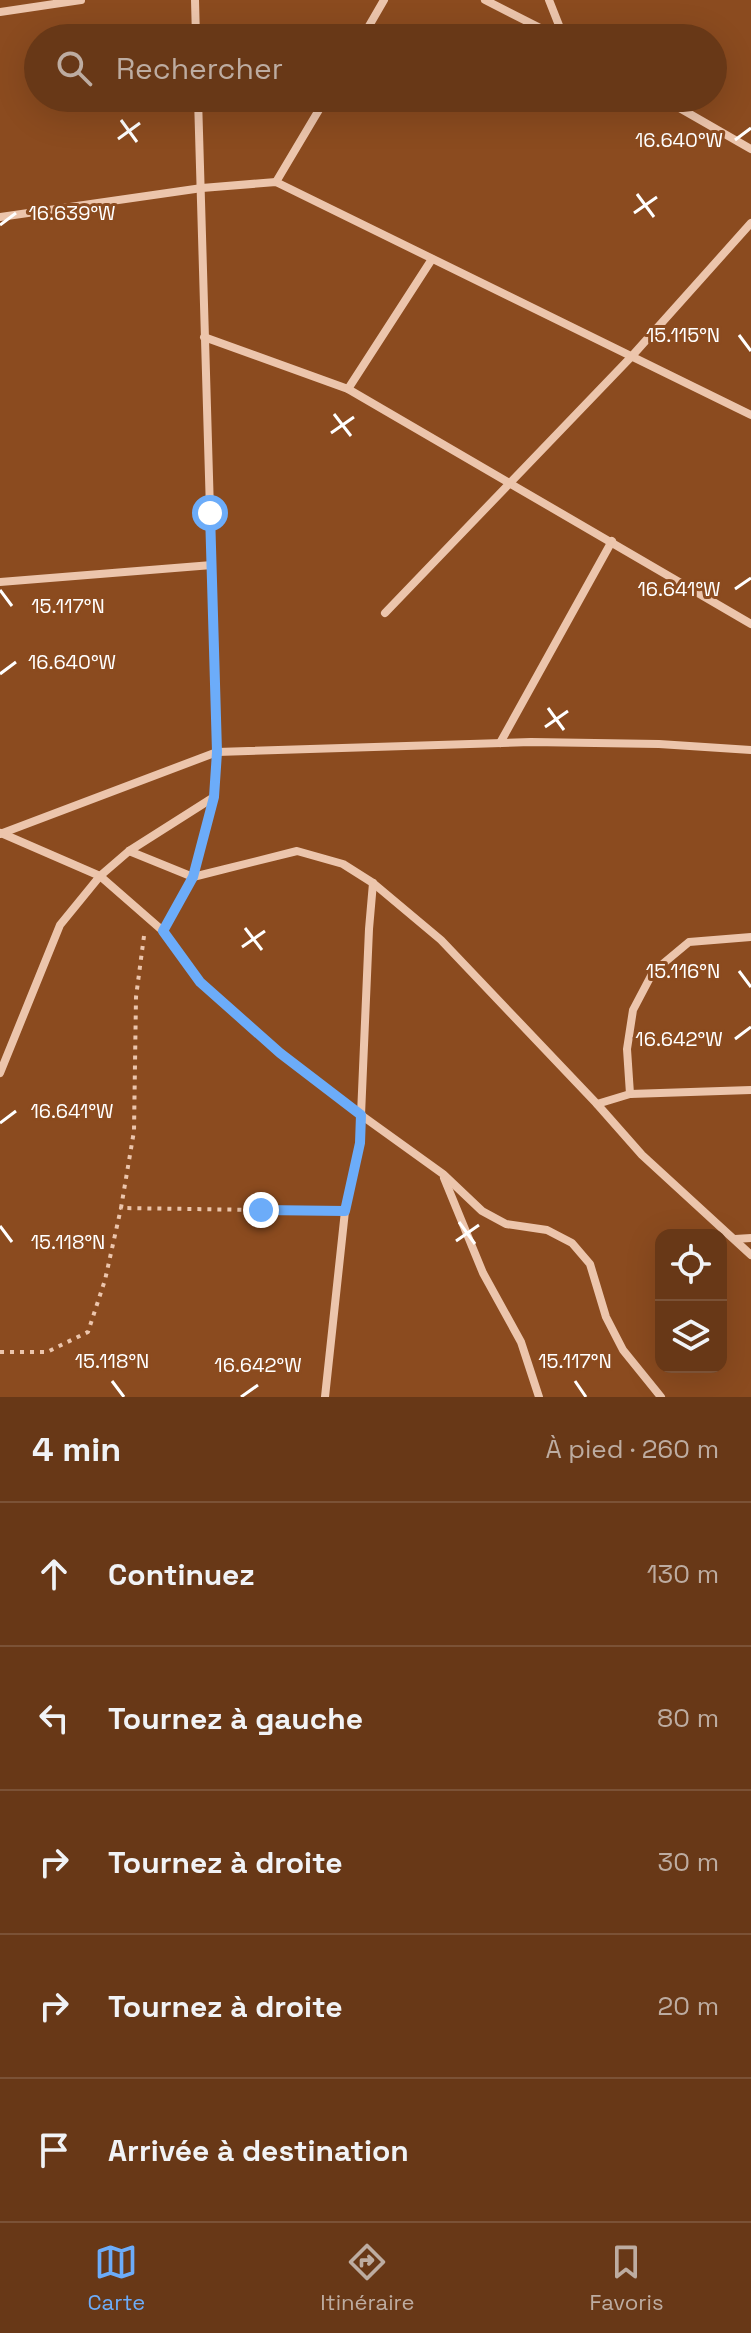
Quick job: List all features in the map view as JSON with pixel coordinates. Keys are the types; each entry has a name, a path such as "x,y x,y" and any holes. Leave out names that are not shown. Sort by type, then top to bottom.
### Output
{"street":[{"path":"0,12 81,0"},
{"path":"195,0 196,24"},
{"path":"370,24 384,0"},
{"path":"485,0 534,24"},
{"path":"549,0 557,24"},
{"path":"163,931 193,877 214,797 217,752 199,112"},
{"path":"276,182 318,112"},
{"path":"686,112 751,149"},
{"path":"0,217 202,188 276,182 751,415"},
{"path":"385,613 632,356 751,223"},
{"path":"348,389 432,259"},
{"path":"204,337 348,389 751,624"},
{"path":"500,743 612,541"},
{"path":"0,582 212,565"},
{"path":"1,833 217,752 500,743 645,744 751,750"},
{"path":"0,1073 60,925 100,876 129,851 214,797"},
{"path":"1,833 100,876 163,931 200,982 280,1053 443,1174 482,1211 506,1224 547,1230 572,1243 590,1264 606,1317 623,1350 661,1397"},
{"path":"129,851 193,877 297,851 343,864 373,883 441,940 642,1155 751,1255"},
{"path":"325,1397 345,1211 360,1143 373,883"},
{"path":"630,1094 627,1049 633,1010 653,972 689,942 751,937"},
{"path":"597,1104 630,1094 751,1090"},
{"path":"443,1174 483,1273 521,1342 539,1397"},
{"path":"735,1239 751,1238"}],"path":[{"path":"0,1352 47,1352 88,1332 105,1280 134,1131 136,997 147,919"},
{"path":"121,1208 345,1211"}],"route":[{"path":"210,513 217,752 214,797 193,877 163,931 200,982 280,1053 361,1115 360,1143 345,1211 261,1210"}]}
